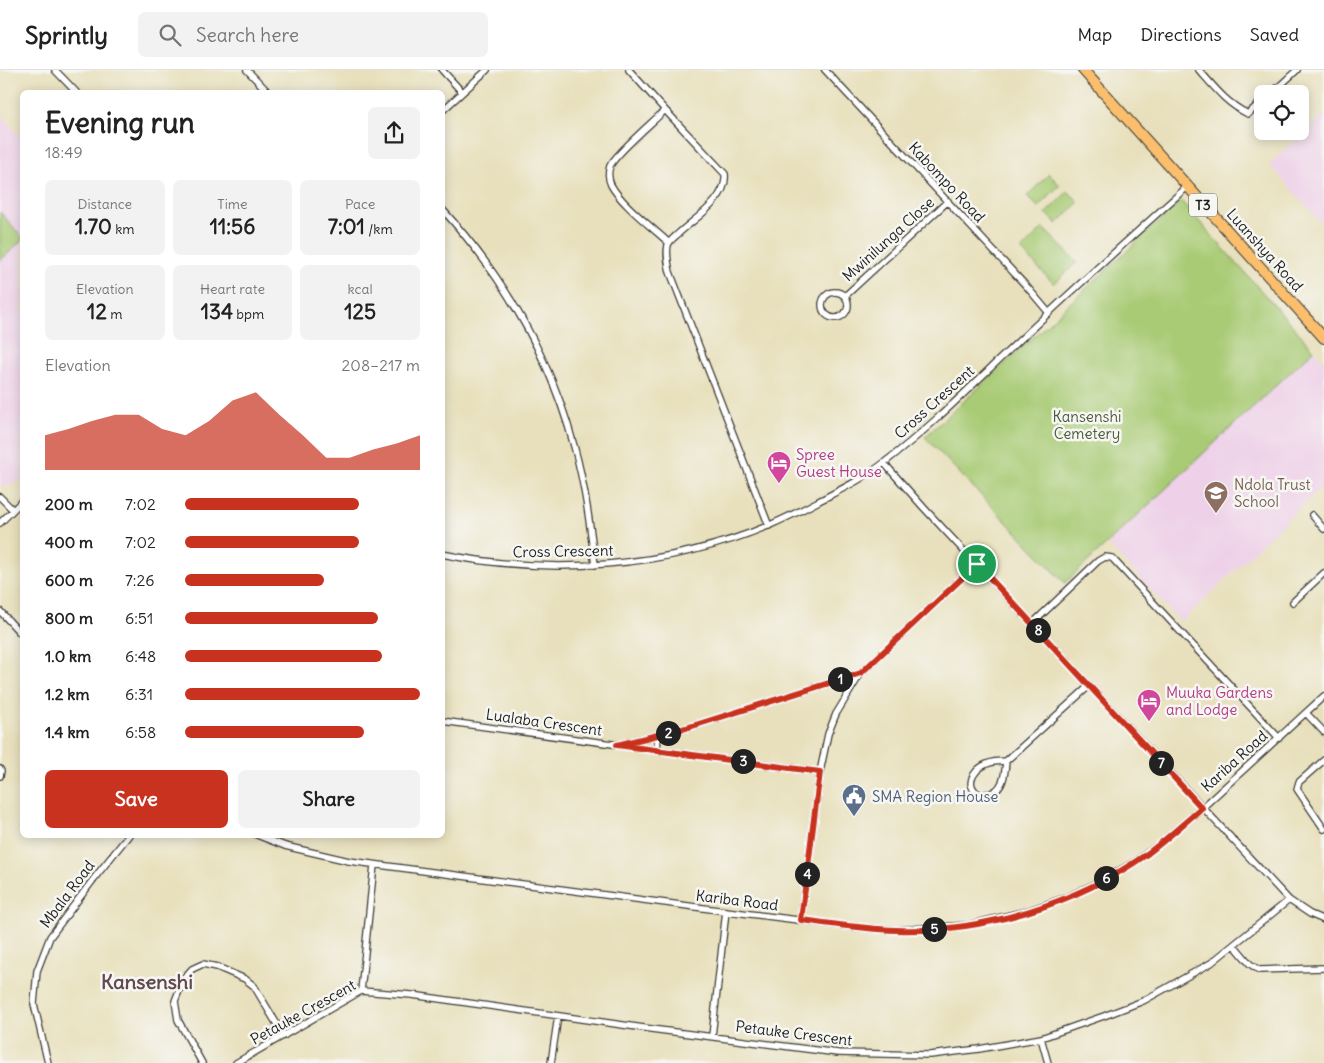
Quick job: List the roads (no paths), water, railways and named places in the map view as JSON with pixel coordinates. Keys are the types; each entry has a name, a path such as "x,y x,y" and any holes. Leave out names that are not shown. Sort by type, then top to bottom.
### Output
{"highway":[{"name":"Luanshya Road","path":"1083,70 1324,338"}],"street":[{"path":"55,70 74,90"},
{"path":"247,70 266,90"},
{"path":"442,70 462,92"},
{"path":"445,108 487,70"},
{"path":"629,70 725,174 726,183 722,192 710,206 669,243 667,257 670,272 769,526"},
{"name":"Kabompo Road","path":"825,70 948,201 1049,313"},
{"path":"1200,70 1226,101 1248,114 1254,108"},
{"path":"1281,85 1297,70"},
{"path":"664,110 619,154 610,166 608,176 611,185 630,208 669,243"},
{"name":"Cross Crescent","path":"445,555 470,560 507,564 555,566 595,565 672,555 721,542 769,526 830,496 884,463 933,421 1187,187"},
{"name":"Mwinilunga Close","path":"845,296 948,201"},
{"path":"445,212 464,234 502,285 529,329 556,391 574,446 587,502 595,565"},
{"name":"Mwinilunga Close","path":"835,292 845,296 848,300 848,306 843,315 833,318 824,312 822,307 825,296 835,292"},
{"path":"884,463 1289,900 1310,914 1324,920"},
{"path":"0,497 13,510"},
{"path":"0,523 20,503"},
{"path":"1312,515 1324,529"},
{"path":"1032,624 1098,561 1105,557 1112,558 1278,738"},
{"path":"801,920 820,772 832,723 861,673 977,564"},
{"path":"1293,602 1324,573"},
{"path":"0,611 20,633"},
{"path":"617,745 658,736 747,710 861,673"},
{"path":"1006,761 1004,780 995,792 981,794 975,791 971,778 975,772 988,763 1006,761 1089,686"},
{"name":"Kariba Road","path":"265,838 314,854 374,865 862,928 897,930 969,925 1014,915 1072,895 1126,867 1158,845 1202,808 1324,696"},
{"path":"1306,713 1324,732"},
{"name":"Lualaba Crescent","path":"445,721 820,772"},
{"path":"657,750 658,736"},
{"path":"1324,760 1300,782 1297,789 1300,796 1324,828"},
{"path":"0,769 0,776"},
{"name":"Mbala Road","path":"48,1063 34,1004 37,971 50,937 127,838"},
{"path":"361,992 374,865"},
{"name":"Petauke Crescent","path":"236,1063 361,992 412,996 838,1053 950,1054 1041,1038 1143,1001 1206,966 1289,900"},
{"path":"712,1036 726,911"},
{"path":"1234,945 1253,967 1260,970 1324,968"},
{"path":"202,1063 178,1020 176,1001 184,978 192,969 203,964 217,967 245,979 254,986 284,1036"},
{"path":"551,1063 558,1016"},
{"path":"1041,1038 1048,1063"}],"place":[{"name":"Spree Guest House","path":"779,484"},
{"name":"Ndola Trust School","path":"1216,514"},
{"name":"Muuka Gardens and Lodge","path":"1149,722"},
{"name":"SMA Region House","path":"854,817"}],"district":[{"name":"Kansenshi","path":"147,981"}],"park label":[{"name":"Kansenshi Cemetery","path":"1087,424"}]}
